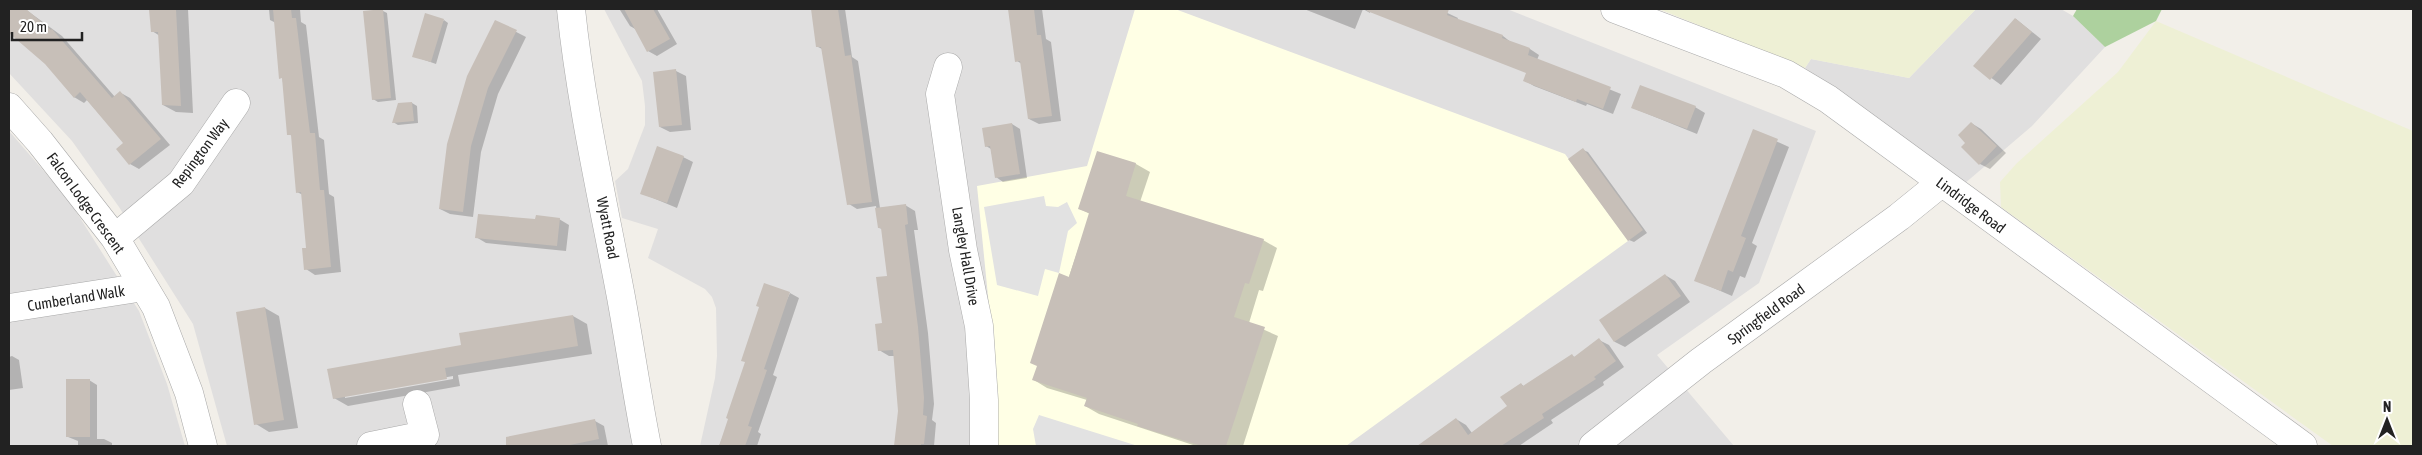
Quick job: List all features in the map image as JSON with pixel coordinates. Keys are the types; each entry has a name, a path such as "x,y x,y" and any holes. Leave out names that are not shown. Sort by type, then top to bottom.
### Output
{"street":[{"name":"Wyatt Road","path":"571,9 576,54 590,140 622,298 646,446"},
{"name":"Lindridge Road","path":"1614,9 1786,74 1828,100 2303,446"},
{"name":"Langley Hall Drive","path":"948,67 940,94 963,250 979,326 984,400 984,446"},
{"name":"Repington Way","path":"115,238 181,183 236,103"},
{"name":"Falcon Lodge Crescent","path":"9,107 40,142 115,238 156,307 189,393 203,446"},
{"name":"Springfield Road","path":"1593,446 1701,361 1899,218 1941,183"},
{"name":"Cumberland Walk","path":"9,308 144,287"},
{"path":"371,446 425,435 417,404"}],"shaded area":[{"path":"9,9 558,9 565,72 633,446 227,446 193,324 119,207 72,141 9,73"},
{"path":"604,9 1507,9 1816,131 1759,283 1657,355 1734,446 700,446 715,378 717,356 716,308 712,297 705,289 648,258 658,229 622,218 615,181 628,169 645,125 645,106 642,81"},
{"path":"1135,9 1175,9 1565,154 1628,241 1346,446 995,446 996,376 977,186 1087,166"},
{"path":"1659,9 1976,9 1909,78 1811,59 1805,68"},
{"path":"1976,9 2061,9 2073,16 2105,47 2032,126 1964,184 1805,68 1811,59 1909,78"},
{"path":"2156,21 2413,131 2413,446 2333,446 2001,207 2000,182 2017,163 2118,72"},
{"path":"9,131 68,199 139,311 167,384 185,446 9,446"},
{"path":"1044,196 1046,206 1058,207 1067,202 1077,223 1068,231 1059,273 1045,269 1038,296 997,285 984,207"},
{"path":"1039,415 1138,446 1036,446 1033,429"}],"green space":[{"path":"2077,9 2162,9 2156,21 2105,47 2073,16"}],"building":[{"path":"9,9 26,9 52,29 112,98 120,91 161,139 129,165 116,149 123,143 80,92 74,98 45,64 9,33"},
{"path":"149,9 176,9 181,106 162,105 158,32 151,32"},
{"path":"273,9 291,9 292,18 296,18 310,133 315,133 320,190 324,190 331,267 304,270 302,248 306,248 301,192 296,193 291,135 287,135 282,78 279,79"},
{"path":"383,9 391,98 372,100 363,11"},
{"path":"624,9 653,9 670,39 647,52"},
{"path":"811,9 838,9 845,56 851,55 872,202 847,205 821,47 816,47"},
{"path":"1008,9 1034,9 1037,35 1041,35 1052,116 1028,119 1020,61 1015,62"},
{"path":"1367,9 1449,9 1447,15 1503,35 1502,38 1530,48 1528,55 1611,87 1603,109 1577,99 1576,102 1523,81 1526,73 1367,11"},
{"path":"425,13 444,19 431,62 412,57"},
{"path":"2015,18 2032,32 1990,80 1973,66"},
{"path":"495,20 517,30 488,88 471,146 463,212 439,209 447,144 467,76"},
{"path":"676,69 682,125 659,127 653,72"},
{"path":"1640,85 1696,106 1687,129 1631,108"},
{"path":"412,102 414,121 392,123 398,103"},
{"path":"1971,122 1997,146 1979,165 1961,147 1965,143 1958,135"},
{"path":"1012,123 1020,174 995,178 990,146 985,147 982,128"},
{"path":"1753,129 1778,139 1741,236 1746,238 1733,272 1728,270 1721,291 1694,281"},
{"path":"657,146 684,156 667,203 640,194"},
{"path":"1583,148 1643,230 1628,241 1568,159"},
{"path":"1097,151 1136,163 1126,196 1264,239 1249,284 1245,283 1234,317 1265,327 1226,446 1202,446 1137,426 1138,424 1084,406 1087,398 1032,380 1037,366 1030,363 1059,273 1069,277 1089,213 1078,209"},
{"path":"906,204 908,224 905,225 918,327 924,398 923,415 927,416 924,444 921,444 921,446 894,446 898,411 893,350 878,351 875,324 882,323 876,277 887,276 881,228 878,228 875,208"},
{"path":"478,214 535,219 536,215 560,218 557,246 475,238"},
{"path":"1665,274 1681,296 1614,342 1599,320"},
{"path":"764,283 790,292 764,369 767,370 748,426 752,427 745,446 719,446 728,419 726,418 745,362 741,361 759,307 756,306"},
{"path":"265,307 284,420 254,425 236,312"},
{"path":"573,315 578,346 445,368 447,379 333,399 327,369 461,345 459,333"},
{"path":"1599,338 1616,361 1594,377 1596,379 1542,414 1544,418 1501,446 1417,446 1456,418 1468,435 1507,406 1500,397 1521,383 1523,386 1572,354 1574,357"},
{"path":"66,379 90,379 90,437 66,437"},
{"path":"595,419 599,439 565,446 506,446 506,437"}]}
